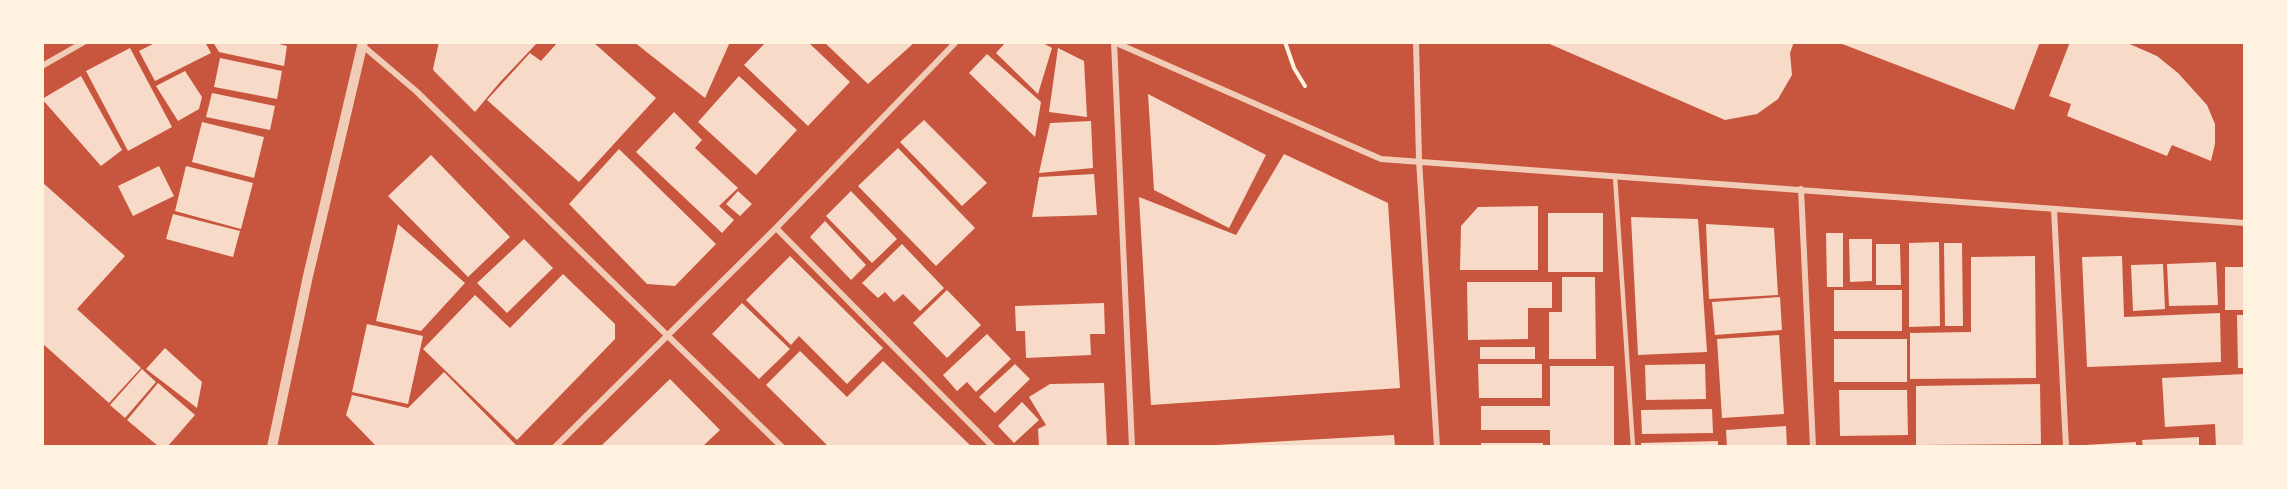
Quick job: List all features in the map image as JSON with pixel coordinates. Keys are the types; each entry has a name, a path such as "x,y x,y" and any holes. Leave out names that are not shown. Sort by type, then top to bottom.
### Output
{"street":[{"path":"42,66 84,42"},
{"path":"555,447 776,228 956,42"},
{"path":"1132,447 1114,42 1381,159 1419,160 2245,223"},
{"path":"1416,42 1419,160 1437,447"},
{"path":"272,447 308,276 363,44 416,91 782,447"},
{"path":"1801,189 1814,447"},
{"path":"2054,209 2066,447"},
{"path":"776,228 993,447"}],"lane":[{"path":"1615,176 1633,447"}],"path":[{"path":"1286,42 1294,68 1305,87"}],"building":[{"path":"157,42 205,42 211,53 155,81 139,51"},
{"path":"213,42 271,42 287,46 284,66 219,52"},
{"path":"439,42 538,42 475,112 434,71"},
{"path":"558,42 593,42 656,98 579,182 487,100 530,53 541,61"},
{"path":"634,42 730,42 705,98"},
{"path":"766,42 808,42 850,82 808,126 744,65"},
{"path":"824,42 915,42 868,84"},
{"path":"1006,42 1041,42 1052,48 1038,94 996,53"},
{"path":"1545,42 1794,42 1790,53 1792,75 1778,99 1757,114 1725,120"},
{"path":"1837,42 2040,42 2014,110"},
{"path":"2070,42 2125,42 2157,56 2178,73 2207,105 2215,124 2215,144 2211,161 2172,145 2167,156 2067,116 2071,104 2049,96"},
{"path":"130,48 172,127 128,151 86,71"},
{"path":"1058,48 1084,61 1087,117 1049,112"},
{"path":"987,54 1041,102 1035,137 969,73"},
{"path":"220,58 282,71 277,99 214,87"},
{"path":"185,71 202,97 199,109 178,121 156,86"},
{"path":"81,76 122,150 101,166 42,99"},
{"path":"739,76 797,130 756,175 698,122"},
{"path":"212,93 275,106 270,130 206,117"},
{"path":"1148,94 1266,155 1229,228 1154,190"},
{"path":"674,112 702,140 695,148 738,188 719,206 734,220 722,233 636,152"},
{"path":"924,120 987,183 962,206 900,142"},
{"path":"1091,121 1093,168 1039,173 1050,123"},
{"path":"202,122 264,137 254,178 192,162"},
{"path":"898,148 975,228 936,266 858,186"},
{"path":"619,149 716,244 675,286 647,284 569,204"},
{"path":"1284,154 1388,203 1400,388 1151,405 1139,197 1236,235"},
{"path":"431,155 510,237 468,277 388,196"},
{"path":"159,166 174,196 133,216 118,186"},
{"path":"186,166 253,183 241,229 175,211"},
{"path":"1094,174 1097,215 1032,217 1039,177"},
{"path":"42,182 125,256 77,309 141,368 109,403 42,343"},
{"path":"738,191 752,204 740,216 726,204"},
{"path":"851,191 897,239 872,263 826,216"},
{"path":"1538,206 1538,270 1460,270 1461,226 1478,207"},
{"path":"1548,213 1603,213 1603,272 1548,272"},
{"path":"173,214 240,231 233,257 166,239"},
{"path":"1631,217 1698,219 1707,352 1638,355"},
{"path":"825,221 866,265 851,280 810,237"},
{"path":"398,224 465,283 421,331 376,321"},
{"path":"1706,224 1774,228 1778,295 1709,299"},
{"path":"1826,233 1843,233 1843,287 1827,287"},
{"path":"524,239 553,268 507,313 477,283"},
{"path":"1849,239 1872,239 1872,281 1850,282"},
{"path":"1939,242 1940,326 1909,327 1909,243"},
{"path":"1944,243 1962,243 1963,326 1945,326"},
{"path":"902,244 944,288 920,311 903,294 894,302 885,292 878,298 862,283"},
{"path":"1876,244 1900,244 1901,285 1876,285"},
{"path":"790,256 883,348 847,384 799,336 791,345 746,300"},
{"path":"2035,256 2036,378 1910,379 1910,333 1971,332 1971,257"},
{"path":"2122,256 2124,317 2220,313 2221,362 2087,367 2082,257"},
{"path":"2216,262 2218,305 2169,306 2167,264"},
{"path":"2163,264 2165,309 2133,311 2131,265"},
{"path":"2225,267 2245,267 2245,310 2225,310"},
{"path":"563,274 615,324 615,339 517,440 423,349 475,295 510,328"},
{"path":"1562,277 1595,277 1596,359 1549,359 1549,312 1562,312"},
{"path":"1467,282 1552,282 1552,308 1528,308 1528,339 1468,340"},
{"path":"947,290 981,325 947,358 913,323"},
{"path":"1834,290 1902,290 1902,331 1834,331"},
{"path":"1780,297 1782,330 1715,335 1712,302"},
{"path":"742,303 790,349 759,379 712,334"},
{"path":"1104,303 1105,334 1090,334 1091,355 1026,358 1025,331 1016,331 1015,306"},
{"path":"2237,315 2245,315 2245,368 2238,368"},
{"path":"367,324 423,336 408,404 352,392"},
{"path":"987,334 1011,359 976,392 967,382 957,391 943,375"},
{"path":"1779,335 1784,414 1722,418 1717,339"},
{"path":"1834,339 1907,339 1907,382 1834,382"},
{"path":"1480,347 1535,347 1535,359 1480,359"},
{"path":"165,348 202,382 197,408 146,369"},
{"path":"800,351 847,397 883,361 972,447 829,447 766,385"},
{"path":"1015,364 1030,379 995,413 979,397"},
{"path":"1478,364 1542,364 1542,398 1479,398"},
{"path":"1705,364 1706,399 1646,400 1645,365"},
{"path":"1550,366 1614,366 1614,447 1550,447 1550,430 1481,430 1481,406 1550,406"},
{"path":"142,369 156,382 125,418 110,405"},
{"path":"444,372 516,445 514,447 377,447 346,415 352,395 408,408"},
{"path":"2245,374 2245,447 2216,447 2215,424 2165,427 2162,378"},
{"path":"670,379 720,430 702,447 600,447"},
{"path":"158,383 195,415 168,446 158,446 127,420"},
{"path":"1104,383 1107,447 1039,447 1038,429 1046,425 1029,397 1050,384"},
{"path":"2040,384 2041,444 1916,445 1916,386"},
{"path":"1839,390 1907,390 1908,435 1840,436"},
{"path":"1022,402 1039,420 1014,443 998,426"},
{"path":"1712,409 1713,433 1642,434 1641,410"},
{"path":"1786,426 1787,447 1727,447 1726,430"},
{"path":"1394,435 1395,447 1216,447 1216,445"},
{"path":"2199,437 2199,447 2143,447 2142,440"},
{"path":"1718,441 1718,447 1641,447 1641,443"},
{"path":"2136,442 2136,447 2085,447 2085,445"},
{"path":"1481,443 1543,443 1543,447 1481,447"}]}
